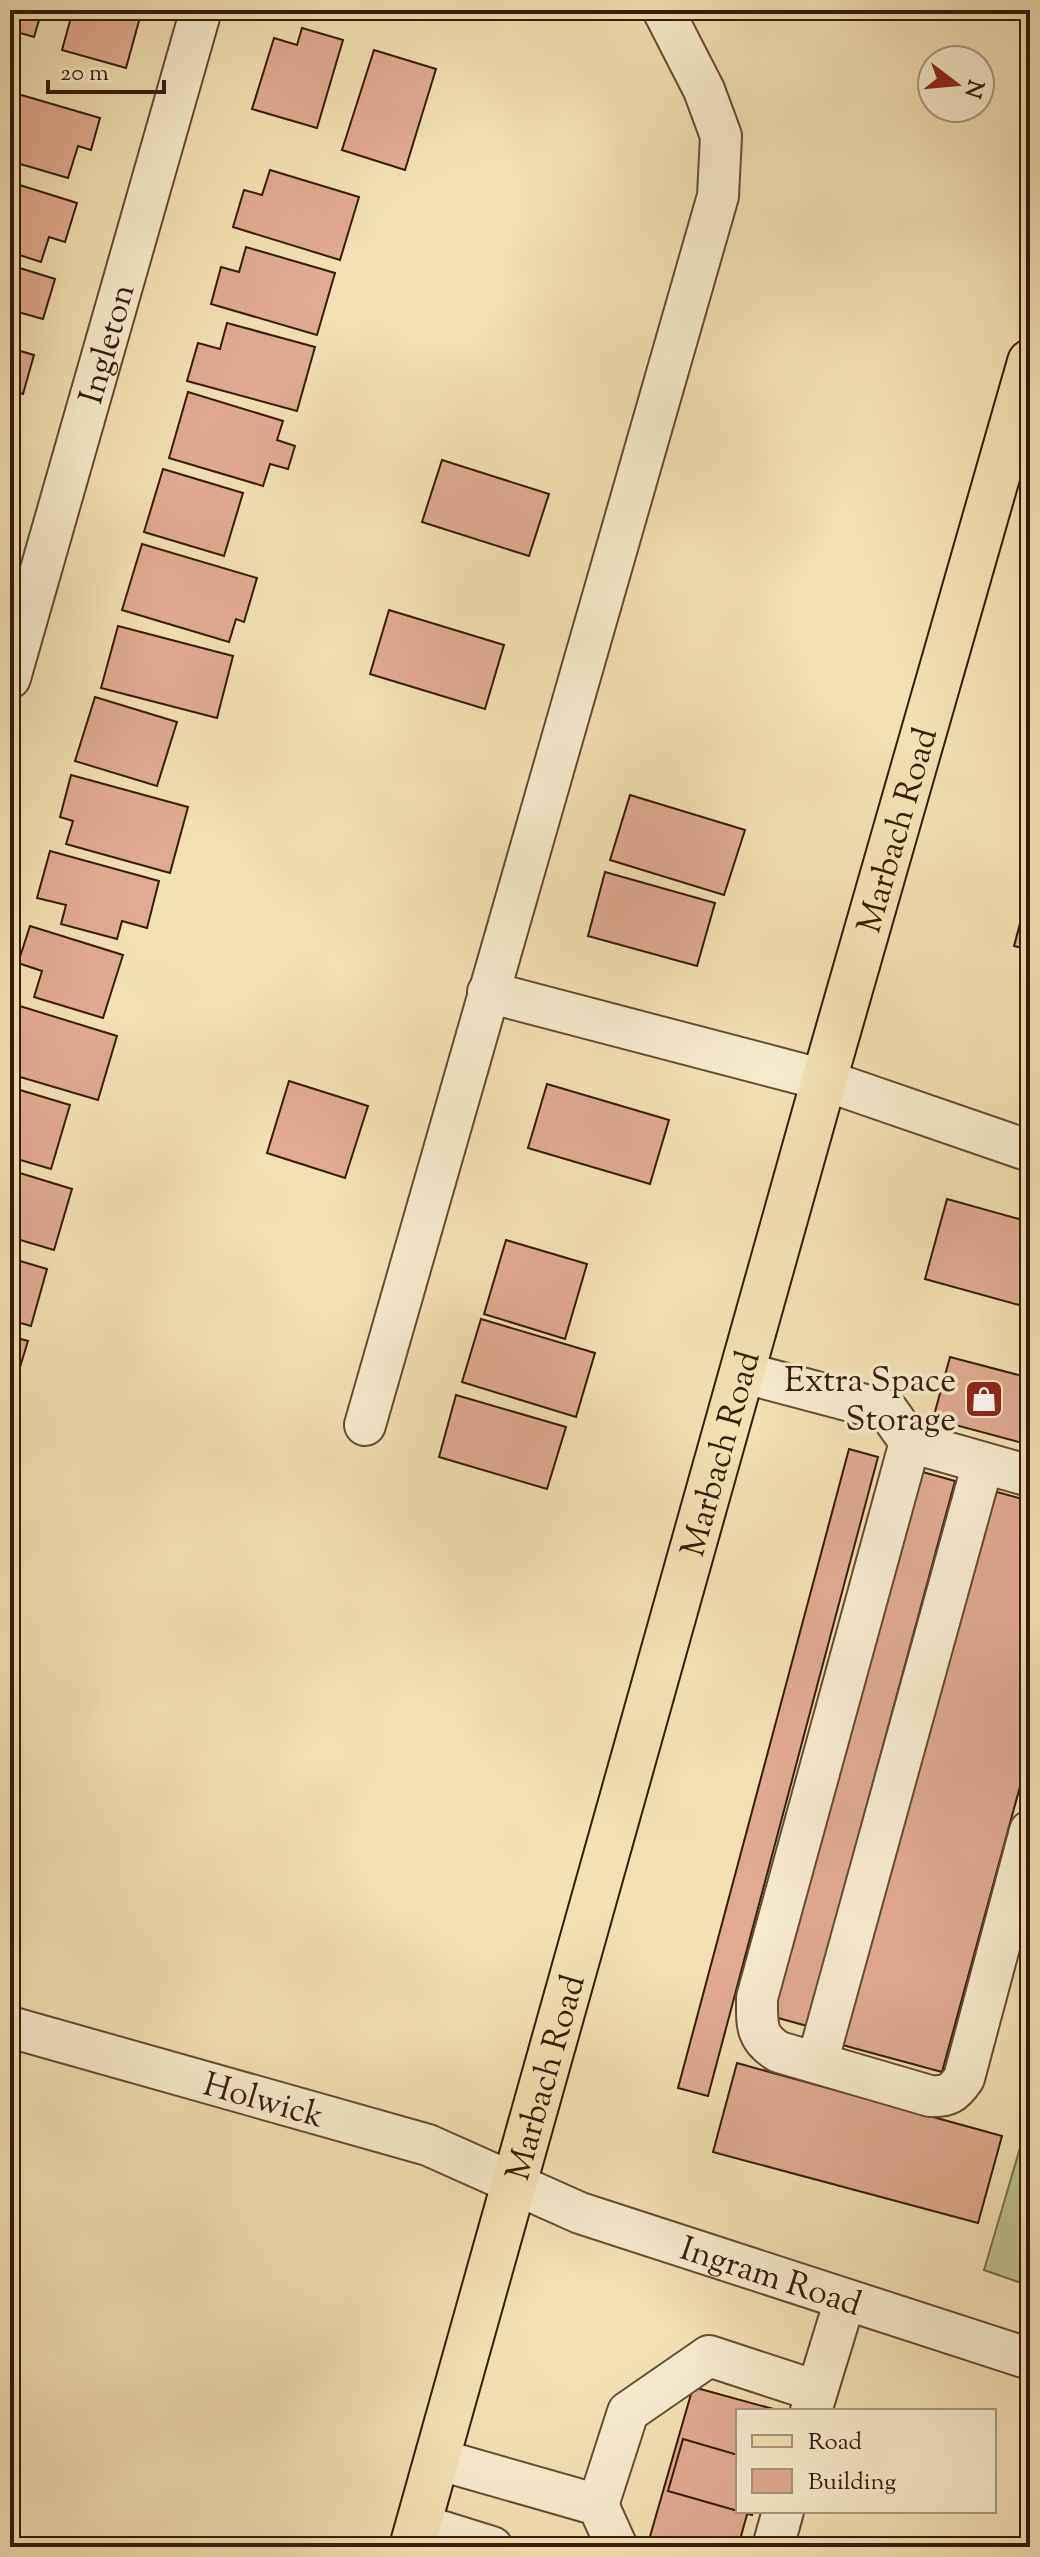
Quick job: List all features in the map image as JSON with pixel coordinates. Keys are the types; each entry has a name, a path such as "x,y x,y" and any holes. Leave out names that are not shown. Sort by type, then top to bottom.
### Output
{"main road":[{"name":"Marbach Road","path":"415,2536 741,1372 1030,362"}],"street":[{"name":"Ingleton","path":"10,678 201,10"},
{"path":"365,1425 718,196 721,136 704,90 663,10"},
{"path":"488,992 824,1080 1030,1151"},
{"path":"741,1372 888,1411 910,1442 1030,1476"},
{"path":"910,1442 757,1998 757,2025 764,2043 779,2052 930,2096 945,2097 955,2091 964,2078 1030,1831"},
{"path":"817,2063 983,1463"},
{"name":"Holwick","path":"10,2027 428,2145 515,2183"},
{"name":"Ingram Road","path":"515,2183 580,2213 1017,2355"},
{"path":"617,2547 598,2505 628,2412 709,2356 814,2401 845,2300"},
{"path":"437,2459 598,2505"},
{"path":"773,2547 782,2513"},
{"path":"415,2536 492,2547"}],"green space":[{"path":"1030,2114 1030,2286 984,2270"}],"building":[{"path":"10,10 42,10 34,37 10,30"},
{"path":"73,10 142,10 126,68 62,50"},
{"path":"302,28 343,40 317,128 252,109 274,38 297,45"},
{"path":"374,50 436,69 405,170 342,150"},
{"path":"11,92 100,118 91,150 78,146 68,178 10,161"},
{"path":"270,170 359,197 340,260 233,227 244,190 262,195"},
{"path":"10,182 77,203 65,242 49,237 41,262 10,252"},
{"path":"246,247 335,273 317,335 211,304 221,267 239,272"},
{"path":"10,265 55,279 43,319 18,312 11,336"},
{"path":"227,323 315,347 297,411 187,381 198,343 220,349"},
{"path":"10,348 34,355 23,394 10,390"},
{"path":"188,392 283,421 277,440 295,446 288,469 270,464 263,486 169,458"},
{"path":"442,460 549,494 529,556 422,522"},
{"path":"163,469 243,493 224,556 144,532"},
{"path":"142,544 257,578 244,622 236,619 229,642 122,610"},
{"path":"389,610 504,645 485,709 370,674"},
{"path":"118,626 233,656 217,718 101,688"},
{"path":"95,697 177,722 157,786 75,761"},
{"path":"71,775 188,807 170,873 66,844 73,821 60,817"},
{"path":"630,795 745,830 724,895 610,860"},
{"path":"50,851 159,881 147,928 122,921 117,939 61,924 66,905 37,898"},
{"path":"605,872 715,903 697,966 588,936"},
{"path":"1030,886 1030,950 1014,946"},
{"path":"30,926 123,955 103,1018 34,997 42,971 18,963"},
{"path":"10,1003 117,1036 98,1100 10,1074"},
{"path":"289,1081 368,1106 345,1178 267,1153"},
{"path":"547,1084 669,1120 650,1184 528,1148"},
{"path":"10,1087 70,1105 51,1169 10,1157"},
{"path":"10,1170 72,1189 54,1250 10,1237"},
{"path":"947,1199 1030,1222 1030,1308 925,1279"},
{"path":"506,1240 587,1264 565,1339 484,1314"},
{"path":"10,1258 47,1269 31,1326 10,1320"},
{"path":"481,1319 595,1353 576,1417 462,1382"},
{"path":"10,1336 28,1341 10,1400"},
{"name":"Extra Space Storage","path":"950,1357 1030,1378 1030,1445 933,1419"},
{"path":"456,1395 566,1427 547,1489 439,1457"},
{"path":"849,1449 878,1457 708,2096 678,2088"},
{"path":"919,1471 955,1481 807,2026 771,2016"},
{"path":"986,1489 1030,1501 1030,1750 942,2072 835,2043"},
{"path":"1030,1901 1030,1945 1018,1942"},
{"path":"737,2063 1002,2136 978,2223 713,2152"},
{"path":"693,2387 773,2409 736,2409 736,2513 747,2513 738,2547 647,2547"},
{"path":"683,2439 736,2454 736,2510 668,2491"}],"place":[{"name":"Extra Space Storage","path":"984,1399"}]}
